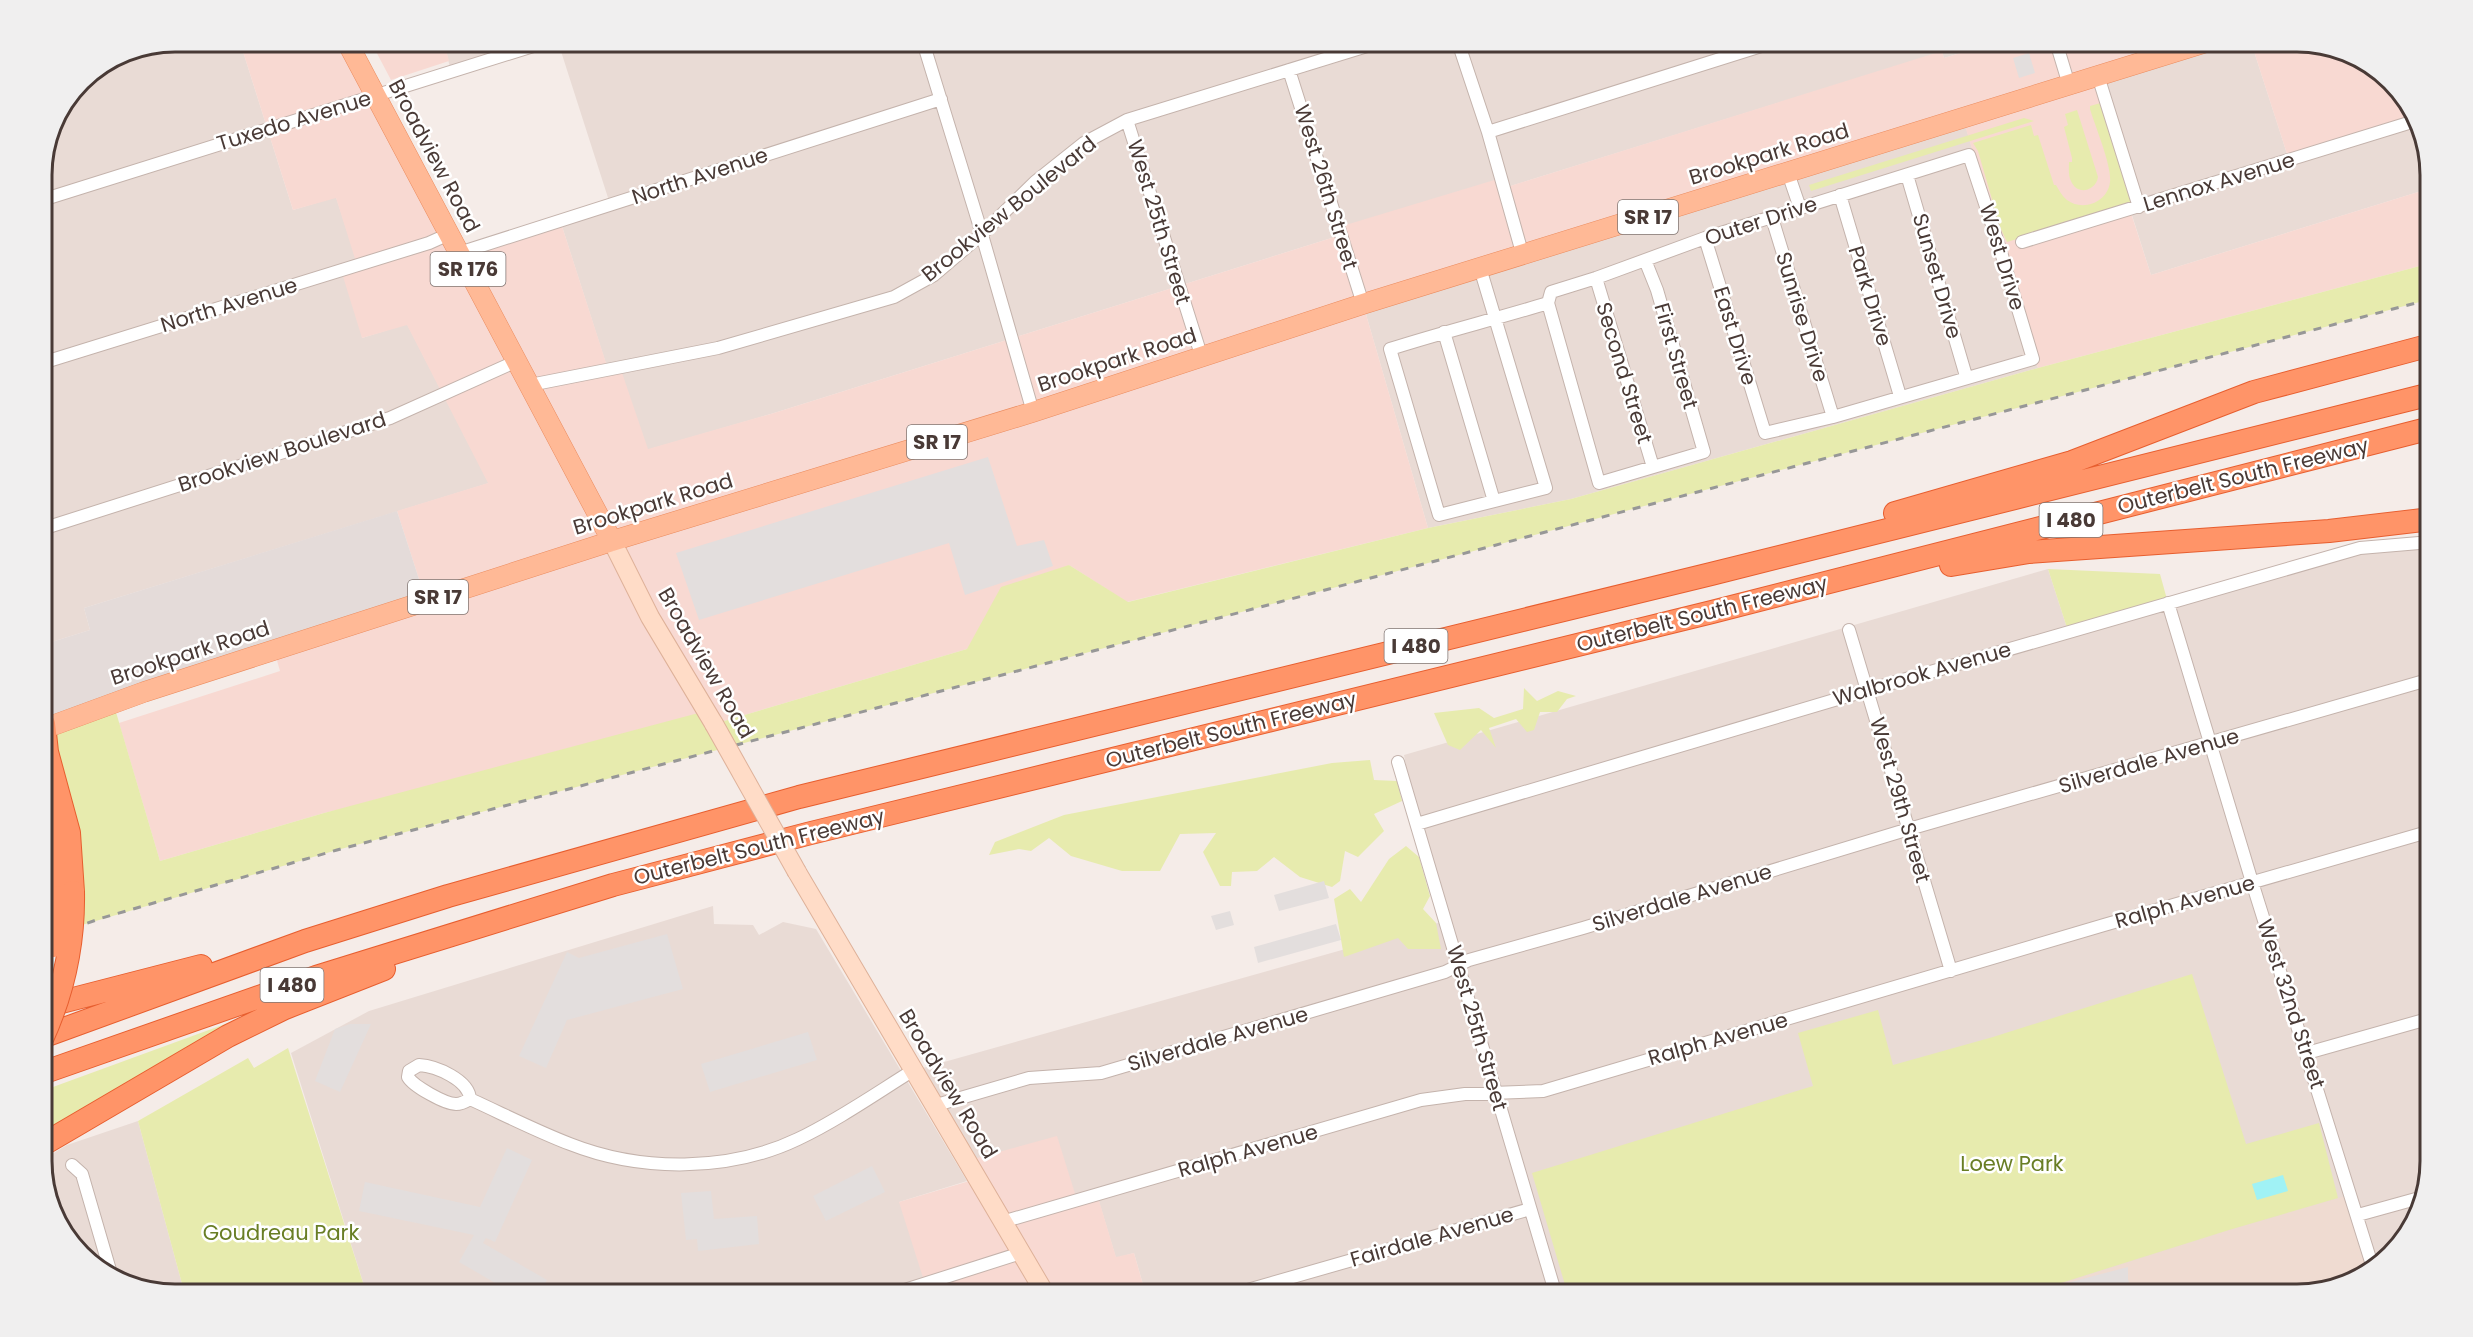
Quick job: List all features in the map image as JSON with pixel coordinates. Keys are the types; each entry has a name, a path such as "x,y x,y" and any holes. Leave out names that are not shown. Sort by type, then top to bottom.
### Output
{"highway":[{"path":"1711,574 1810,537 2072,462 2254,393 2420,348"},
{"name":"Outerbelt South Freeway","path":"53,1034 305,942 448,896 799,797 1711,574 2420,397"},
{"name":"Outerbelt South Freeway","path":"53,1068 316,977 613,885 807,834 1712,612 2420,432"},
{"path":"1712,612 1795,603 1962,563 2029,552 2329,531 2420,520"},
{"path":"53,774 69,833 65,895 53,954"},
{"path":"53,847 72,933 62,984 53,1008"},
{"path":"53,1138 206,1048 260,1019 544,905"},
{"path":"53,1004 121,985 305,942"}],"main road":[{"name":"Broadview Road","path":"352,52 651,617 912,1071 1039,1284"},
{"name":"Brookpark Road","path":"53,725 144,692 612,541 1033,412 1363,304 2175,52"}],"street":[{"name":"Tuxedo Avenue","path":"53,197 514,52"},
{"path":"925,52 982,234 1033,412"},
{"name":"Brookview Boulevard","path":"530,385 718,348 894,297 934,275 982,234 1035,182 1083,143 1127,120 1348,52"},
{"path":"1461,52 1488,132 1523,256"},
{"path":"1488,132 1742,52"},
{"path":"2059,52 2069,85"},
{"name":"West 26th Street","path":"1289,70 1363,304"},
{"path":"2098,76 2139,207"},
{"name":"North Avenue","path":"459,253 941,99"},
{"name":"West 25th Street","path":"1127,120 1202,358"},
{"name":"Lennox Avenue","path":"2022,242 2409,124"},
{"name":"Outer Drive","path":"1494,501 1439,515 1390,349 1548,303 1551,292 1705,238 1969,155"},
{"name":"West Drive","path":"1966,376 2033,359 1969,155"},
{"path":"1788,173 1800,208"},
{"name":"Sunset Drive","path":"1907,175 1966,376"},
{"name":"Park Drive","path":"1840,195 1900,396"},
{"name":"Sunrise Drive","path":"1772,218 1833,417"},
{"name":"North Avenue","path":"53,360 429,243 449,234"},
{"name":"East Drive","path":"1705,238 1765,433 1833,417"},
{"name":"First Street","path":"1645,260 1657,290 1704,452 1653,468"},
{"path":"1444,332 1494,501 1546,488 1480,268"},
{"name":"Second Street","path":"1596,278 1653,468"},
{"path":"1548,303 1599,483 1653,468"},
{"name":"Brookview Boulevard","path":"53,525 390,418 517,361"},
{"path":"1833,417 1966,376"},
{"name":"Walbrook Avenue","path":"1417,824 1868,690 2360,548 2420,543"},
{"name":"West 32nd Street","path":"2168,603 2252,882 2371,1260"},
{"name":"West 29th Street","path":"1849,630 1951,971"},
{"name":"Silverdale Avenue","path":"933,1106 1029,1078 1101,1073 1909,829 2420,682"},
{"name":"West 25th Street","path":"1398,762 1553,1284"},
{"name":"Ralph Avenue","path":"1002,1222 1422,1100 1465,1094 1543,1091 2420,834"},
{"path":"2307,1053 2420,1021"},
{"path":"427,1066 461,1082 470,1093 470,1099 465,1103 453,1104 415,1086 408,1077 409,1071 413,1067 427,1066"},
{"path":"470,1099 572,1145 612,1156 653,1163 695,1164 741,1157 779,1147 798,1139 912,1071"},
{"path":"72,1166 82,1174 108,1265"},
{"path":"2358,1215 2414,1200"},
{"name":"Fairdale Avenue","path":"1268,1284 1530,1209"},
{"path":"924,1284 1021,1253"}],"shaded area":[{"path":"176,52 243,52 293,210 336,197 358,265 362,338 407,324 489,483 84,608 90,630 53,642 53,168 57,144 69,114 83,94 107,73 121,65 152,55"},
{"path":"243,52 352,52 459,253 560,220 608,369 620,367 648,449 774,413 1341,235 1339,227 1501,178 1504,188 1939,52 1942,52 1944,58 1964,52 2177,52 2098,77 2130,210 2151,275 2420,191 2420,266 2038,368 1963,119 1363,304 1428,528 1127,602 1069,565 967,649 714,724 324,813 160,861 119,723 280,671 274,650 426,601 397,511 488,483 407,325 362,338 341,270 357,265 336,198 293,210"},
{"path":"376,52 447,52 449,61 391,80"},
{"path":"446,52 514,52 451,72"},
{"path":"561,52 1942,52 1504,188 1341,235 774,413 647,450 608,370 560,220 610,204"},
{"path":"1942,52 1964,52 1944,58"},
{"path":"2176,52 2254,52 2289,160 2409,123 2418,152 2420,191 2151,275 2130,209 2098,76"},
{"path":"2254,52 2297,52 2321,55 2352,65 2366,73 2390,94 2409,123 2289,160"},
{"path":"2029,53 2035,73 2019,78 2013,58"},
{"path":"1963,118 2038,368 1571,499 1428,528 1363,304"},
{"path":"988,457 1017,546 1044,540 1053,566 965,595 949,543 699,620 676,553"},
{"path":"397,511 426,601 53,720 53,642 90,630 84,608"},
{"path":"2420,543 2420,1161 2416,1193 2400,1230 2372,1259 2344,1275 2329,1280 2297,1284 1143,1284 1134,1253 1116,1258 1097,1195 1077,1200 966,1161 912,1071 1445,921 1417,824 1404,755 2048,569 2068,631 2360,548"},
{"path":"1324,881 1329,898 1279,911 1274,895"},
{"path":"713,906 714,924 753,925 759,935 783,922 816,929 967,1181 899,1202 949,1276 952,1284 364,1284 291,1053 369,1011"},
{"path":"1230,911 1234,925 1216,930 1211,916"},
{"path":"1336,924 1341,940 1258,963 1254,947"},
{"path":"667,934 683,989 567,1020 546,1068 519,1056 567,952 579,958"},
{"path":"350,1024 371,1024 340,1092 315,1081 335,1029"},
{"path":"808,1032 817,1060 710,1092 701,1064"},
{"path":"138,1121 182,1284 144,1280 121,1272 107,1264 83,1243 65,1216 55,1185 53,1153 67,1145"},
{"path":"1057,1136 1077,1200 1097,1194 1116,1257 1134,1253 1143,1284 952,1284 949,1276 925,1284 899,1202 976,1179 966,1161"},
{"path":"507,1148 532,1160 495,1242 486,1238 483,1243 547,1280 545,1284 497,1284 459,1262 474,1235 359,1211 365,1182 480,1207"},
{"path":"872,1166 885,1192 826,1221 813,1196"},
{"path":"711,1191 714,1219 757,1216 759,1244 698,1251 697,1239 686,1240 681,1193"},
{"path":"2352,1194 2371,1260 2344,1275 2313,1283 2059,1284"},
{"path":"2128,1267 2130,1284 2067,1283"}],"green space":[{"path":"2104,102 2136,202 2007,242 2000,227 1978,151 1973,143 2031,125 2034,136 2038,135 2054,185 2065,198 2073,203 2087,205 2094,203 2105,195 2110,182 2106,156 2090,109 2090,106"},
{"path":"2077,110 2098,177 2094,186 2086,190 2077,189 2069,174 2069,162 2072,162 2072,158 2064,127 2068,125 2065,114"},
{"path":"2024,118 2034,121 1811,191 1809,185"},
{"path":"2420,266 2420,302 337,850 72,928 53,790 53,721 113,702 160,861 324,813 706,711 714,724 967,649 1001,587 1069,565 1128,602 1428,528 1571,499 2038,368"},
{"path":"2048,569 2160,574 2168,603 2068,631"},
{"path":"1524,688 1537,701 1558,691 1576,696 1567,699 1557,712 1540,712 1534,730 1527,732 1516,719 1489,728 1496,748 1481,730 1460,750 1448,745 1434,713 1479,708 1494,718 1523,709"},
{"path":"1370,760 1374,780 1397,781 1402,801 1374,814 1384,831 1358,857 1345,851 1340,881 1332,887 1300,877 1274,857 1257,871 1232,872 1231,886 1220,886 1203,852 1216,833 1180,834 1160,871 1122,871 1071,856 1049,838 1031,851 1019,849 989,855 995,842 1064,815 1332,763"},
{"path":"1406,846 1419,857 1430,896 1423,909 1436,923 1441,949 1408,949 1398,938 1344,957 1334,899 1350,889 1361,902 1389,859"},
{"name":"Loew Park","path":"2192,974 2246,1144 2319,1123 2338,1198 2058,1284 1565,1284 1532,1173 1813,1086 1798,1033 1878,1010 1893,1065 1993,1037"},
{"path":"228,1023 230,1030 53,1133 53,1087"},
{"name":"Goudreau Park","path":"288,1048 363,1284 182,1284 138,1121 248,1058 254,1068"}],"water":[{"path":"2283,1175 2288,1191 2257,1200 2252,1184"}],"railway":[{"path":"53,935 102,918 337,850 2420,302"}]}
